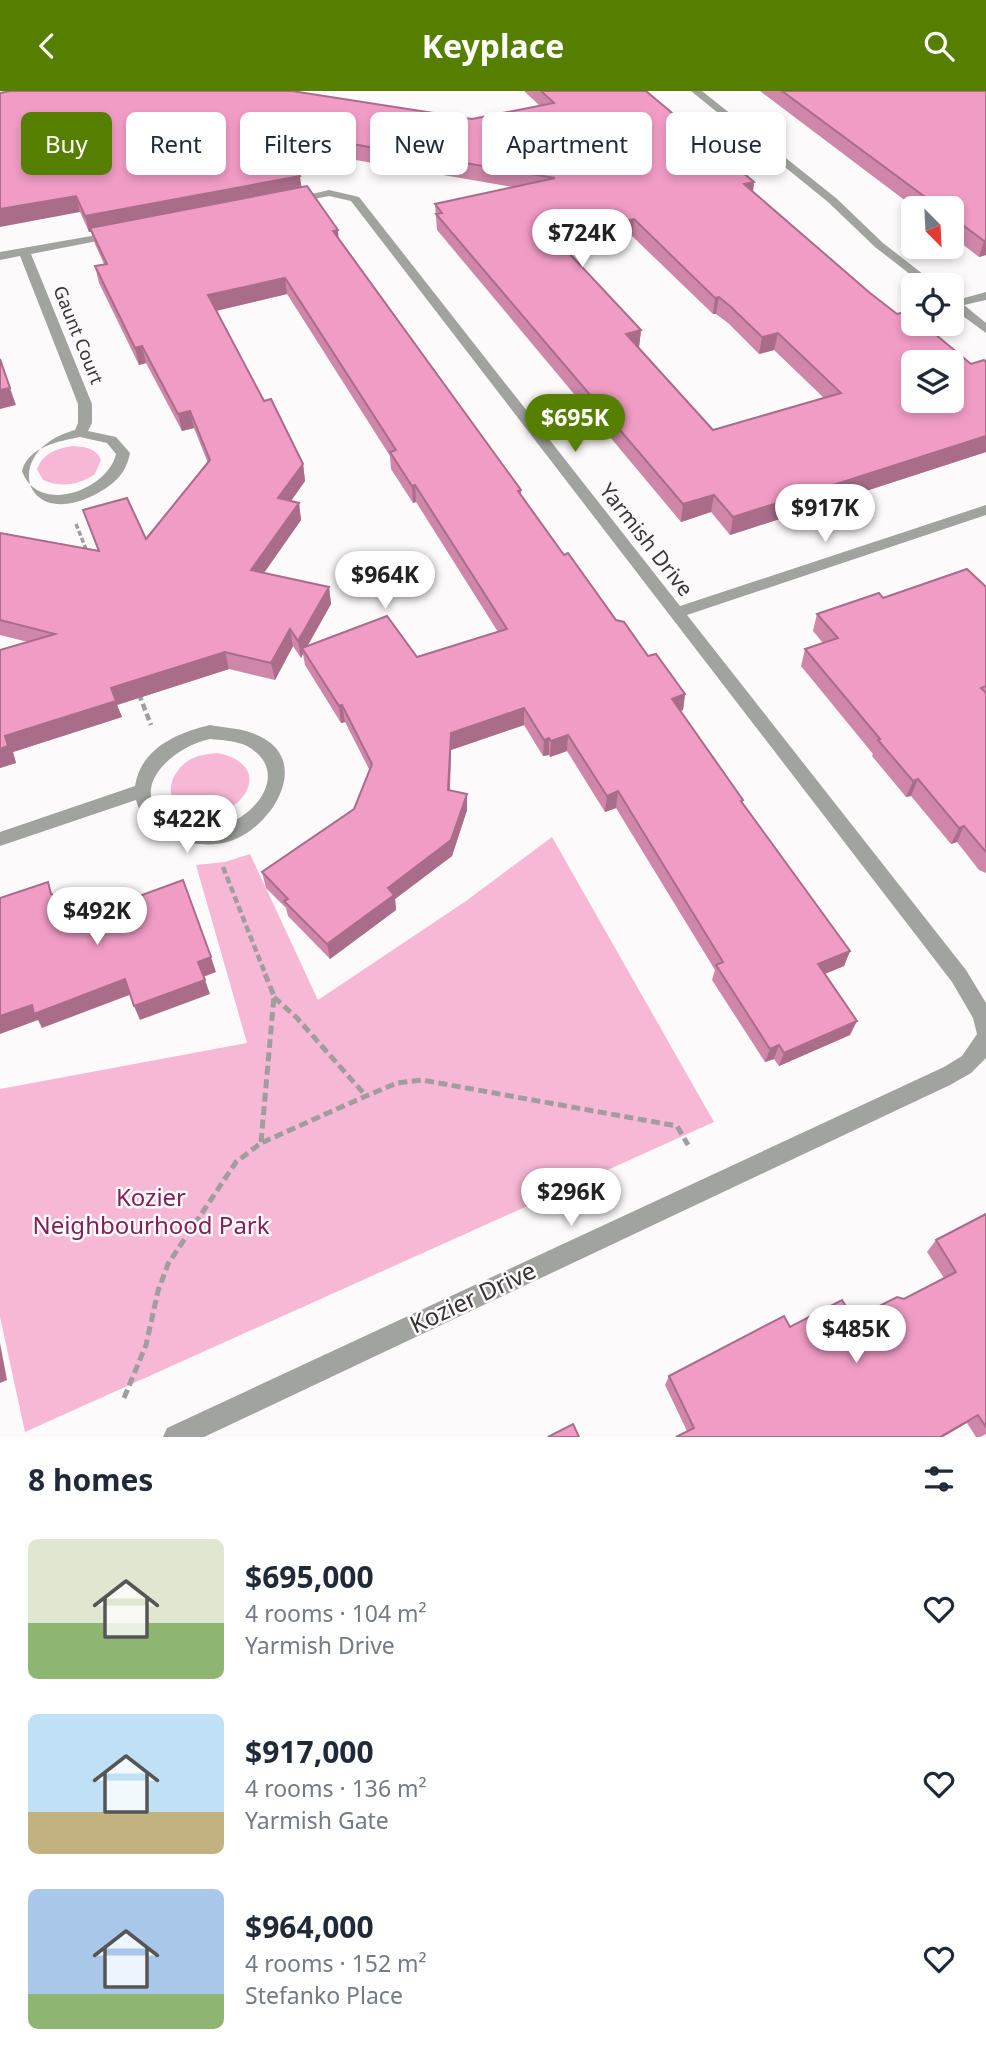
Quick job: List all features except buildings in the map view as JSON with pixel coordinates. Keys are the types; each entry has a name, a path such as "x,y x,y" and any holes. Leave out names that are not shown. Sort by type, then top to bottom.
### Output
{"street":[{"path":"696,91 832,200 879,244 916,273"},
{"name":"Yarmish Drive","path":"275,204 329,193 355,199 959,976 983,1016 986,1031"},
{"path":"0,256 126,232"},
{"name":"Gaunt Court","path":"24,252 85,404 85,423 80,433"},
{"path":"964,301 986,296"},
{"path":"964,312 986,329"},
{"path":"80,433 104,437 120,447 124,457 121,469 113,479 100,489 64,499 39,496 22,487 16,478 22,456 47,440 80,433"},
{"path":"675,613 986,510"},
{"path":"210,732 231,732 249,737 264,747 274,760 278,775 274,794 264,811 246,825 223,834 199,837 176,833 158,824 146,809 142,792 146,775 156,759 171,746 189,737 210,732"},
{"path":"0,839 142,792"},
{"name":"Kozier Drive","path":"176,1437 943,1078 965,1067 978,1055 986,1037"}],"path":[{"path":"74,517 92,565"},
{"path":"135,683 154,733"},
{"path":"220,860 274,996 366,1096"},
{"path":"261,1143 274,996"},
{"path":"124,1398 146,1345 158,1291 169,1264 228,1171 261,1143 397,1083 422,1080 677,1126 688,1145"}],"green space":[{"path":"73,446 90,449 99,456 101,460 95,474 70,484 43,480 37,469 43,459 57,450"},
{"path":"217,753 231,757 247,770 249,784 246,792 233,806 214,814 193,814 184,810 172,798 171,785 176,773 191,759"},
{"name":"Kozier Neighbourhood Park","path":"552,837 714,1122 25,1432 0,1317 0,1089 247,1043 196,865 225,862 250,854 318,1000 466,901"}]}
